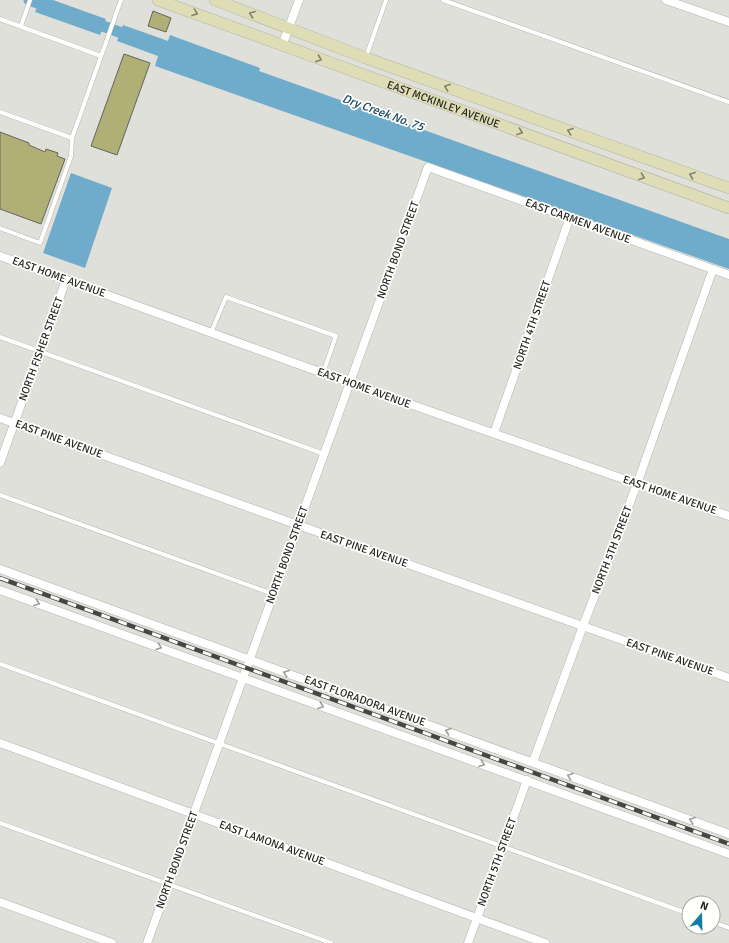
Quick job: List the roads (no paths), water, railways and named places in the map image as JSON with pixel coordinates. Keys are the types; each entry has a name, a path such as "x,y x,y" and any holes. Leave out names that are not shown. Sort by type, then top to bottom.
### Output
{"main road":[{"name":"EAST MCKINLEY AVENUE","path":"158,0 729,208"},
{"name":"EAST MCKINLEY AVENUE","path":"215,0 366,58 729,188"}],"street":[{"path":"282,46 299,0"},
{"path":"666,0 729,22"},
{"name":"EAST CARMEN AVENUE","path":"428,167 729,275"},
{"name":"NORTH BOND STREET","path":"147,943 428,167"},
{"name":"NORTH 4TH STREET","path":"494,433 570,217"},
{"name":"EAST HOME AVENUE","path":"0,256 350,383 729,516"},
{"name":"NORTH 5TH STREET","path":"533,762 637,484 713,269"},
{"name":"NORTH FISHER STREET","path":"0,463 66,280"},
{"name":"EAST PINE AVENUE","path":"0,418 729,678"},
{"name":"EAST FLORADORA AVENUE","path":"0,569 729,834"},
{"name":"EAST FLORADORA AVENUE","path":"0,590 729,854"},
{"name":"EAST LAMONA AVENUE","path":"0,743 545,943"},
{"name":"NORTH 5TH STREET","path":"468,943 527,780"},
{"path":"0,902 112,943"}],"lane":[{"path":"21,26 30,0"},
{"path":"0,228 40,243 71,156 72,138 121,0"},
{"path":"366,58 386,0"},
{"path":"443,0 729,102"},
{"path":"0,19 101,56"},
{"path":"0,112 72,138"},
{"path":"211,332 226,296 336,336 323,373"},
{"path":"0,337 324,454"},
{"path":"0,495 273,594"},
{"path":"0,664 681,911"},
{"path":"0,823 331,943"}],"water":[{"path":"40,0 53,0 106,19 100,35 35,12"},
{"path":"123,25 168,41 170,35 260,68 259,71 729,239 729,269 155,66 158,56 117,41"},
{"path":"71,173 112,188 85,268 43,253"}],"waterway":[{"name":"Dry Creek No. 75","path":"29,0 52,8"},
{"name":"Dry Creek No. 75","path":"89,21 133,37"}],"railway":[{"path":"0,578 729,844"}]}
